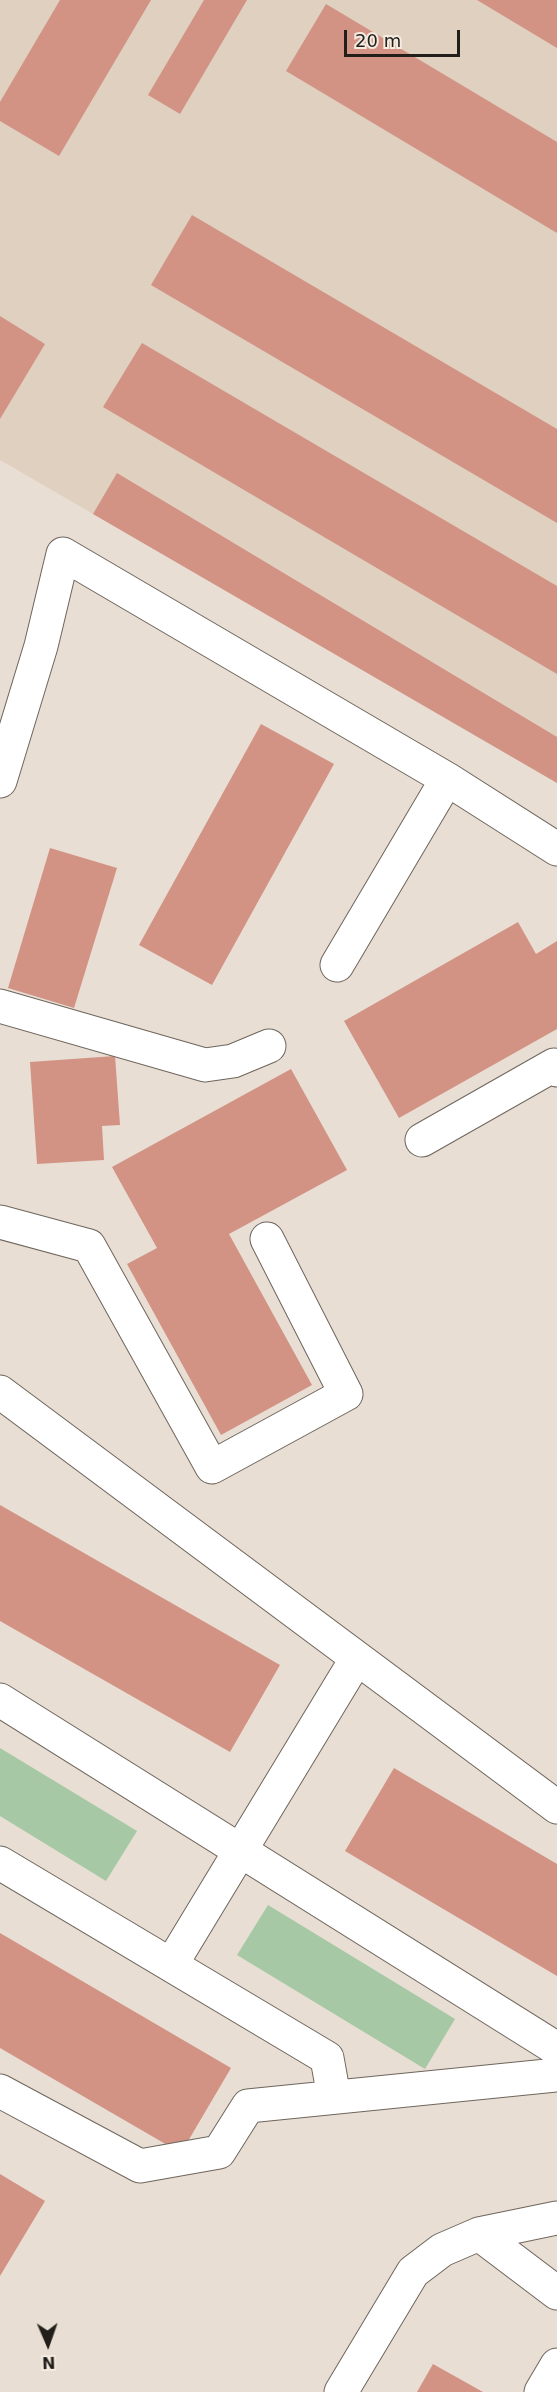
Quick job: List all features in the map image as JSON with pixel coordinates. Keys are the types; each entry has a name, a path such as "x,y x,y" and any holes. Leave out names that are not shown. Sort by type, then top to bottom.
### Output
{"street":[{"path":"0,781 4,746 41,646 63,554 447,779 557,849"},
{"path":"337,965 447,779"},
{"path":"0,1006 205,1065 233,1060 269,1046"},
{"path":"422,1140 554,1065 557,1071"},
{"path":"0,1221 89,1246 212,1467 346,1394 267,1239"},
{"path":"0,1392 557,1807"},
{"path":"171,1965 357,1658"},
{"path":"0,1700 557,2049"},
{"path":"0,1863 327,2058 334,2097"},
{"path":"0,2091 140,2166 219,2152 248,2106 557,2075"},
{"path":"341,2392 413,2272 442,2250 479,2234 557,2218"},
{"path":"479,2234 557,2293"},
{"path":"541,2392 557,2366"}],"shaded area":[{"path":"0,0 557,0 557,783 0,460"}],"green space":[{"path":"0,1748 137,1831 106,1881 0,1816"},
{"path":"268,1905 455,2019 425,2069 237,1955"}],"building":[{"path":"60,0 151,0 59,156 0,121 0,102"},
{"path":"204,0 247,0 180,114 148,95"},
{"path":"477,0 557,0 557,48"},
{"path":"326,4 557,142 557,233 286,71"},
{"path":"192,215 557,429 557,523 151,285"},
{"path":"0,316 45,344 0,419"},
{"path":"142,343 557,586 557,674 103,407"},
{"path":"117,473 557,737 557,783 93,514"},
{"path":"261,724 334,764 212,985 139,945"},
{"path":"50,848 117,868 74,1008 8,988"},
{"path":"518,922 536,954 557,941 557,1029 399,1118 344,1021"},
{"path":"115,1056 120,1125 102,1126 104,1160 37,1164 30,1062"},
{"path":"291,1069 347,1170 229,1234 312,1385 221,1435 127,1264 157,1248 112,1167"},
{"path":"0,1505 280,1665 230,1752 0,1621"},
{"path":"394,1768 557,1864 557,1976 345,1851"},
{"path":"0,1933 231,2068 181,2153 0,2048"},
{"path":"0,2174 45,2201 0,2276"},
{"path":"433,2364 483,2392 417,2392"}]}
